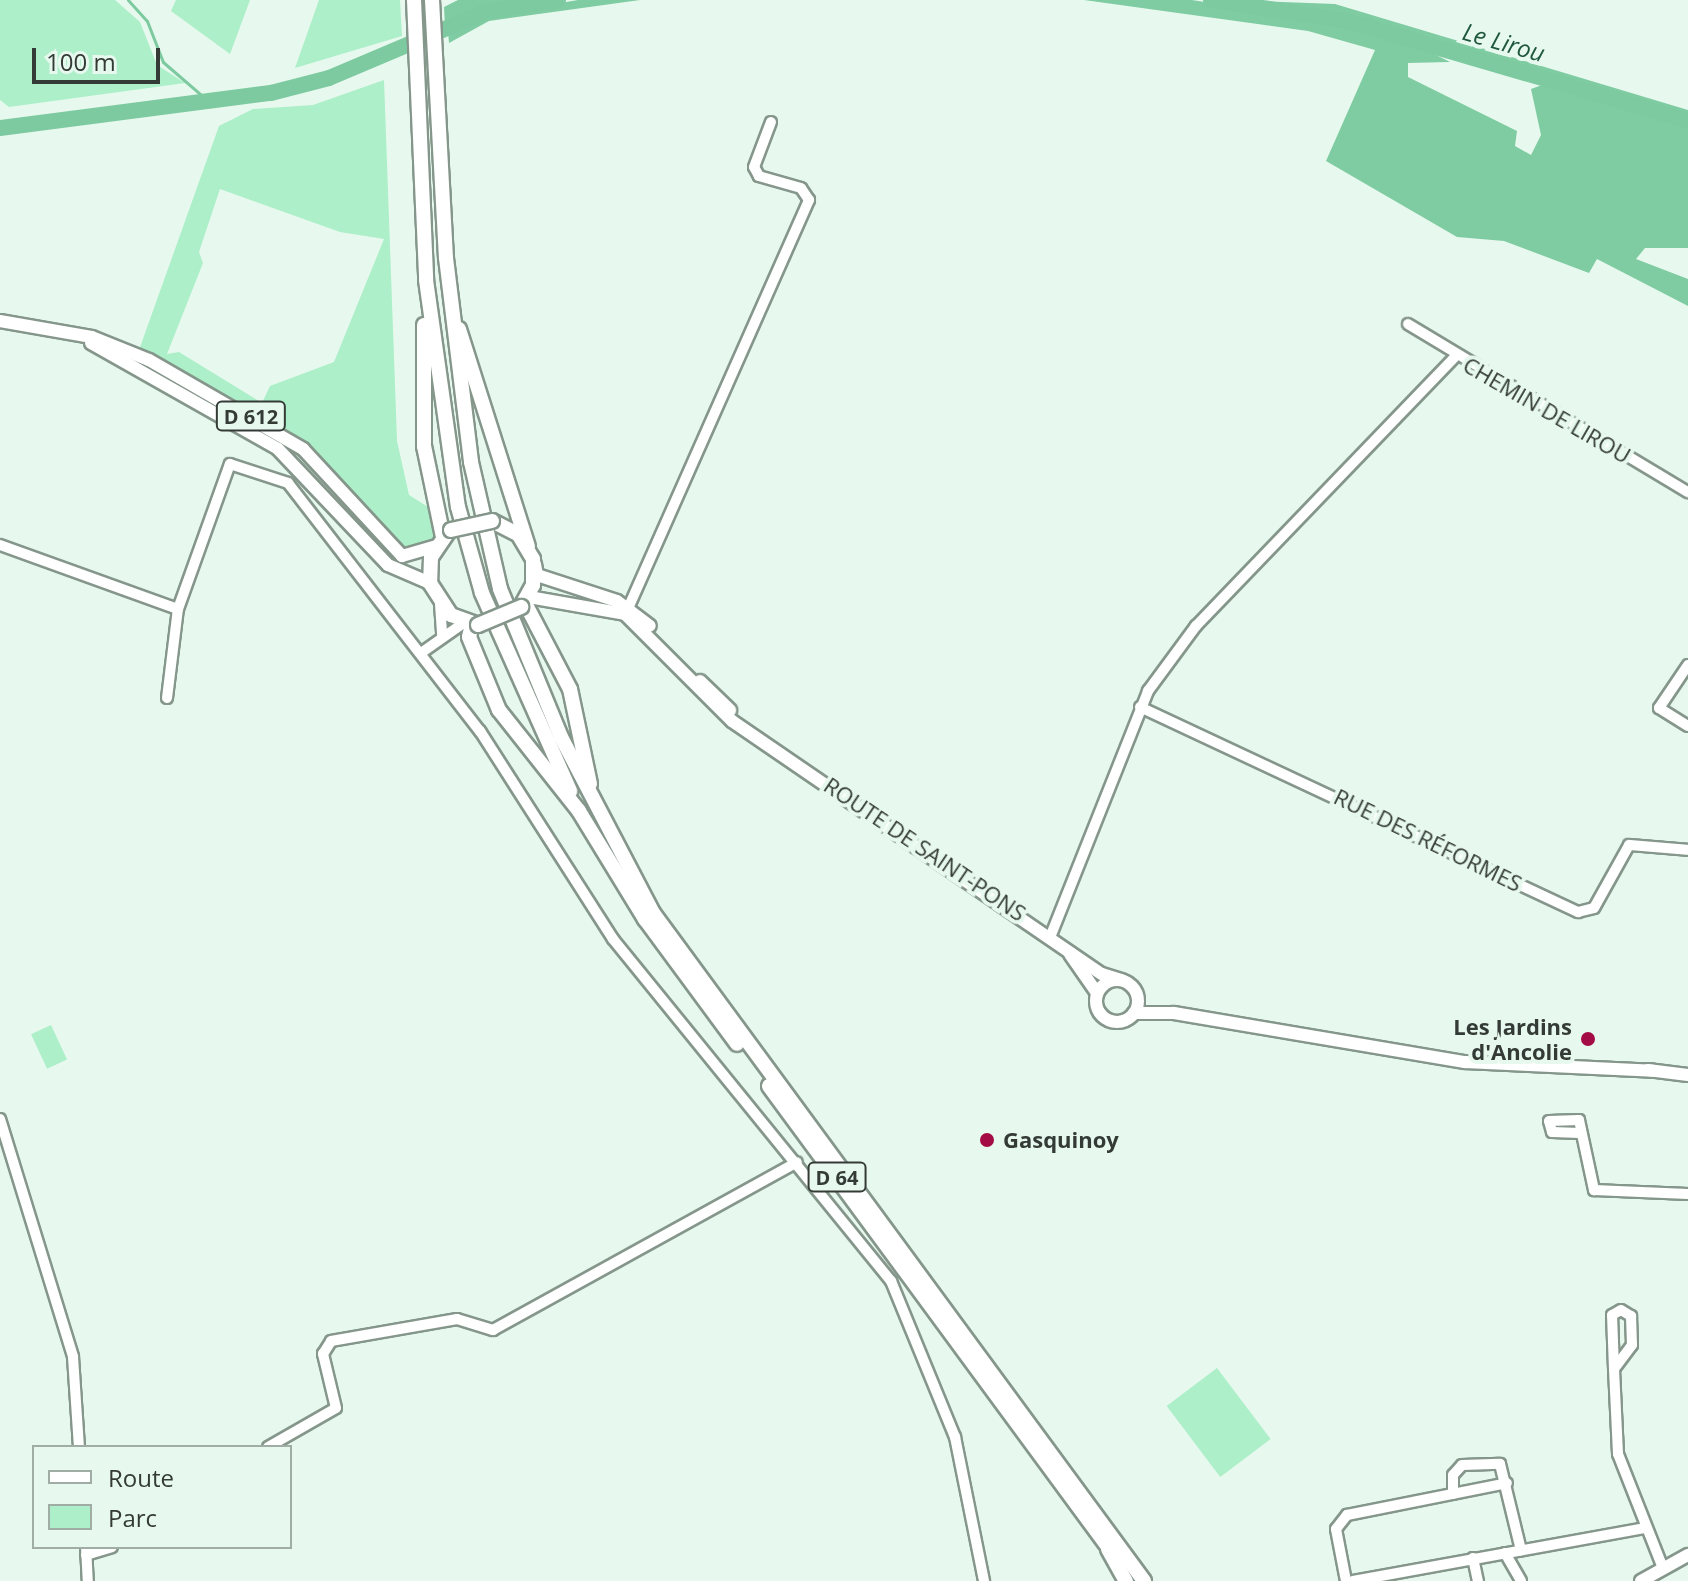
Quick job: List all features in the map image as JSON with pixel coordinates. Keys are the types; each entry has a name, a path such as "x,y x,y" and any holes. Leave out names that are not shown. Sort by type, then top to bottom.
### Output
{"highway":[{"path":"414,0 426,280 424,446 443,538 430,583 440,604 471,623 525,602 531,552 502,482 446,258"},
{"path":"432,0 446,258 484,532 500,589 598,815"},
{"path":"426,280 465,535 482,593 579,811"},
{"path":"443,538 492,521 531,552"},
{"name":"D 64","path":"525,602 570,689 598,815 653,913 1144,1581"},
{"name":"D 64","path":"471,623 469,637 487,688 579,811 645,919 1133,1581"},
{"path":"1099,1517 1150,1581"},
{"path":"1102,1538 1126,1581"}],"main road":[{"name":"D 612","path":"0,321 62,331 125,348 279,433 329,472 402,556 443,538"},
{"name":"D 612","path":"62,331 121,356 278,449 388,565 430,583"},
{"name":"ROUTE DE SAINT-PONS","path":"531,552 537,575 628,611 711,706 796,760 1053,936 1102,974 1122,980"},
{"path":"525,602 612,606 628,611"},
{"name":"ROUTE DE SAINT-PONS","path":"1053,936 1097,993"},
{"path":"1174,1013 1137,994 1122,980 1097,993 1104,1018 1117,1022 1134,1013 1174,1013 1413,1054 1688,1075"},
{"path":"1134,1013 1137,994"},
{"path":"1641,1581 1688,1555"}],"street":[{"path":"628,611 809,200 801,188 759,176 754,167 771,122"},
{"name":"CHEMIN DE LIROU","path":"1408,324 1455,357 1688,492"},
{"path":"1053,936 1140,707 1196,626 1455,357"},
{"path":"167,698 178,609 228,468 238,462 301,495 480,731 613,939 891,1281 955,1437 984,1581"},
{"path":"0,545 178,609"},
{"path":"440,604 442,635"},
{"path":"421,653 442,635 471,623"},
{"path":"1688,665 1659,708 1688,726"},
{"name":"RUE DES RÉFORMES","path":"1140,707 1578,912 1594,908 1629,845 1688,850"},
{"path":"0,1119 73,1357 79,1445"},
{"path":"1580,1133 1594,1190 1688,1194"},
{"path":"271,1445 336,1408 323,1354 331,1341 457,1319 493,1330 797,1162"},
{"path":"1614,1369 1632,1345 1631,1316 1621,1310 1612,1315 1614,1369 1622,1478 1663,1568"},
{"path":"1453,1494 1462,1465 1496,1461 1507,1483 1521,1550"},
{"path":"1346,1581 1339,1521 1507,1483"},
{"path":"1353,1581 1644,1528"},
{"path":"86,1551 88,1581"},
{"path":"1505,1553 1521,1581"},
{"path":"1473,1558 1478,1581"}],"green space":[{"path":"0,0 115,0 140,22 157,65 185,83 9,107 0,100"},
{"path":"176,0 250,0 230,54 171,11"},
{"path":"319,0 400,0 402,36 295,68"},
{"path":"458,0 531,0 445,26 444,7"},
{"path":"578,0 640,0 489,21 449,43 448,32 488,15"},
{"path":"1084,0 1192,0 1344,24 1434,54 1450,62 1408,63 1408,77 1517,131 1515,146 1531,155 1541,135 1531,89 1542,85 1688,126 1688,248 1645,248 1636,259 1688,279 1688,306 1597,259 1589,273 1504,241 1457,237 1326,161 1375,50 1308,31"},
{"path":"1229,0 1335,4 1688,110 1688,118 1342,18"},
{"path":"384,80 397,441 409,495 457,525 451,543 431,560 402,552 334,474 139,350 219,126 253,109 313,105","holes":["220,189 340,232 384,239 334,362 270,386 262,403 179,352 167,354 203,263 199,252"]},
{"path":"51,1025 67,1059 47,1069 31,1034"},
{"path":"1217,1368 1271,1439 1220,1477 1167,1406"}],"waterway":[{"path":"128,0 147,21 163,62 207,100"},
{"name":"Le Lirou","path":"0,128 271,93 329,78 485,12 558,0"},
{"name":"Le Lirou","path":"1211,0 1347,21 1688,121"}],"place":[{"name":"Les Jardins d'Ancolie","path":"1588,1039"},
{"name":"Gasquinoy","path":"987,1140"}]}
